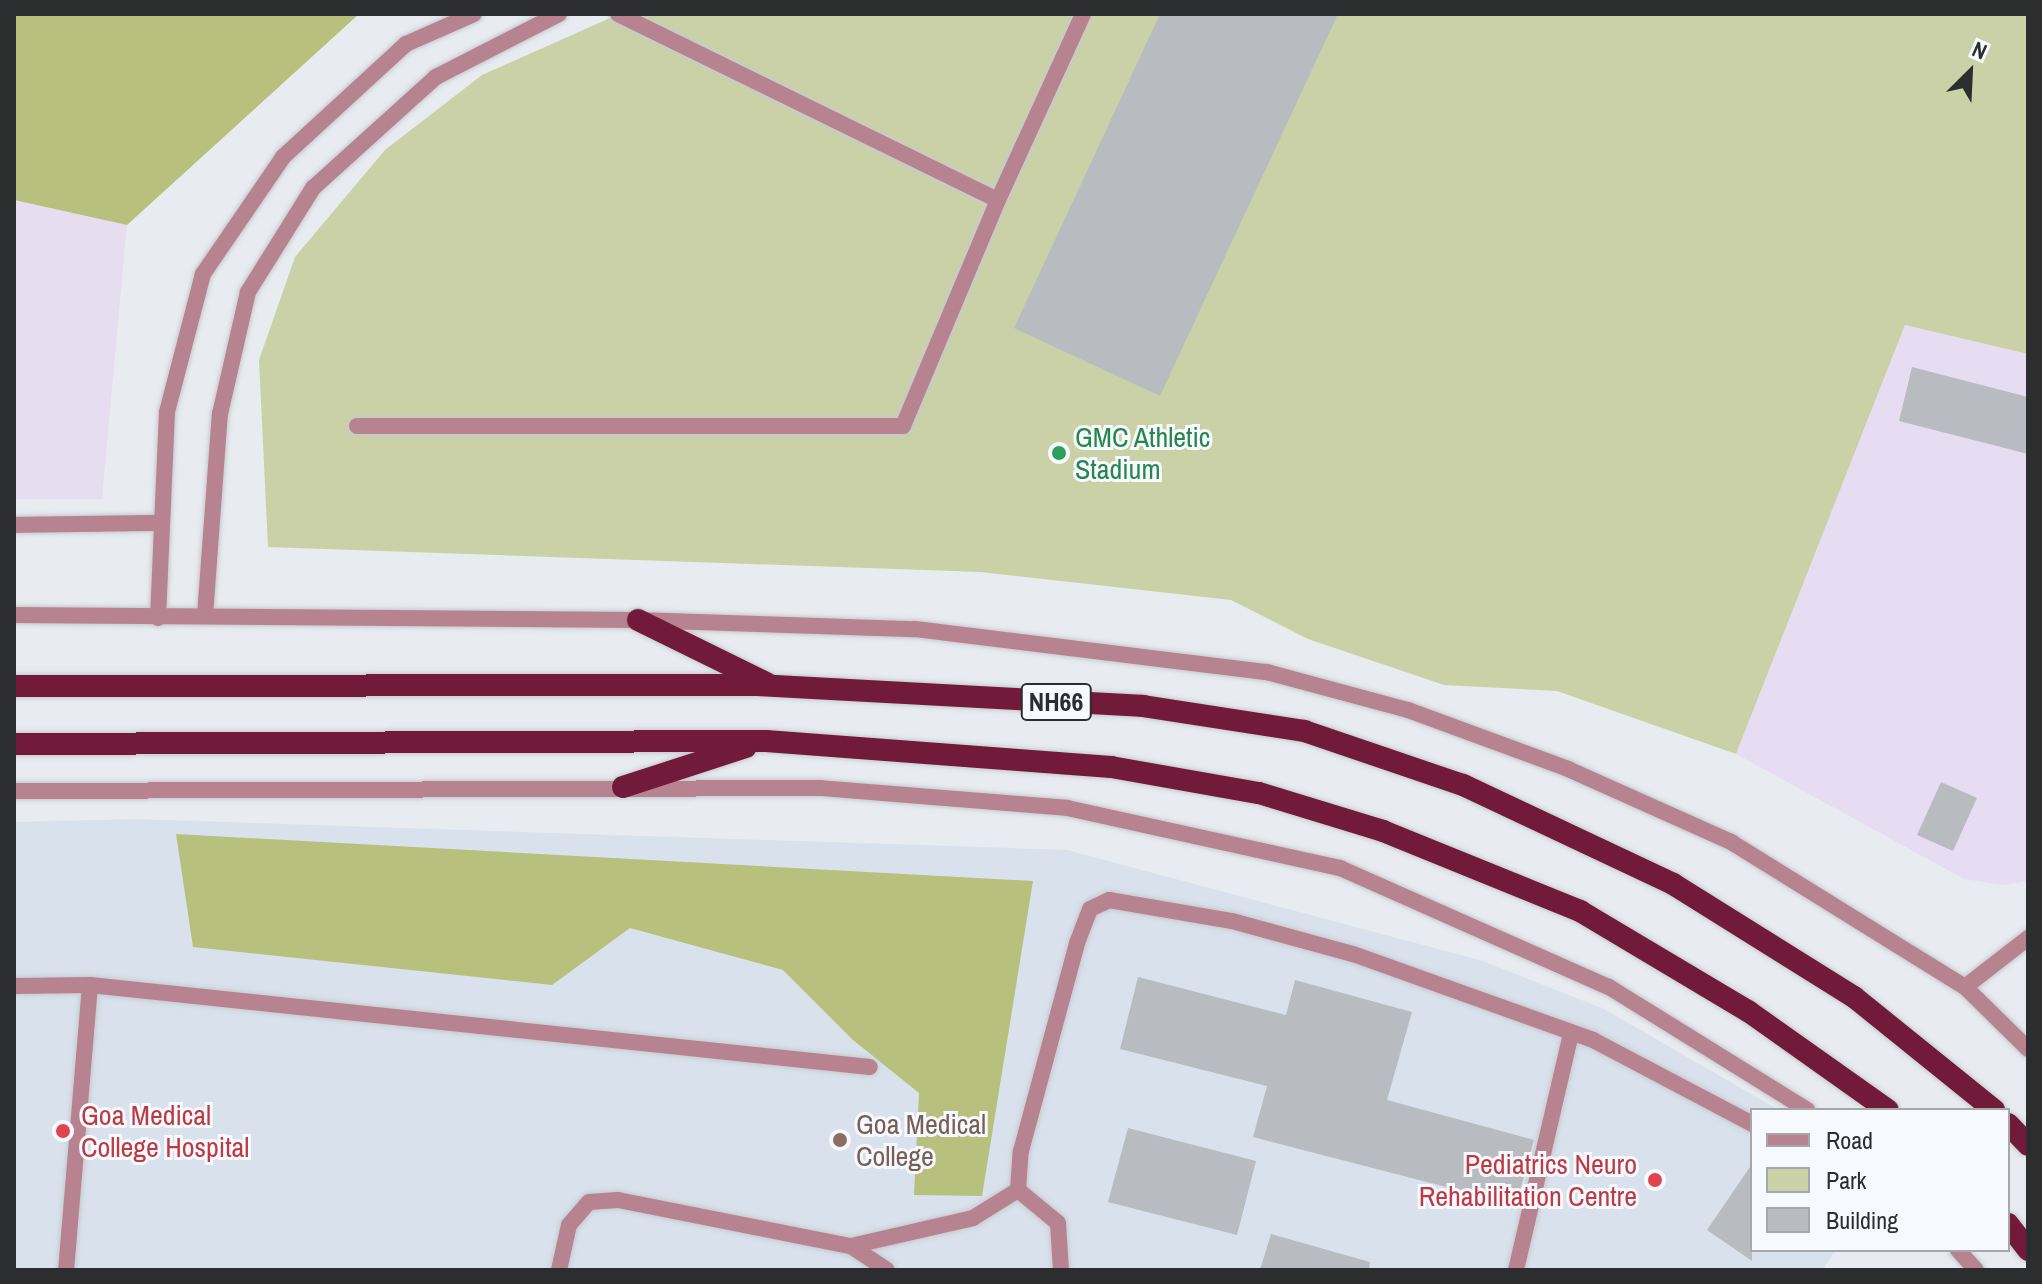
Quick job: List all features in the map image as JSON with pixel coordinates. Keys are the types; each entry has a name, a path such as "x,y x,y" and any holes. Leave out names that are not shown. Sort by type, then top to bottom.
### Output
{"highway":[{"path":"638,620 773,686"},
{"name":"NH66","path":"14,686 773,686 1143,706 1304,731 1463,785 1577,835 1765,936 1854,997 1992,1108"},
{"path":"623,787 766,741"},
{"name":"NH66","path":"14,744 766,741 1111,767 1259,793 1383,831 1580,911 1748,1011 1885,1108"},
{"path":"2010,1126 2028,1145"},
{"path":"2010,1227 2028,1250"}],"street":[{"path":"158,618 159,523 167,412 203,274 283,157 406,44 474,14"},
{"path":"205,616 220,414 248,292 313,188 436,77 559,14"},
{"path":"618,14 998,200"},
{"path":"357,426 903,426 998,200 1083,14"},
{"path":"14,525 159,523"},
{"path":"14,615 638,620 915,629 1101,649 1267,672 1408,710 1568,769 1731,842 1965,987 2028,1049"},
{"path":"14,791 820,788 1036,804 1340,868 1609,987 1804,1108"},
{"path":"851,1246 973,1218 1018,1190 1032,1098 1077,943 1090,909 1109,900 1232,921 1353,954 1571,1033 1750,1123"},
{"path":"1965,987 2028,938"},
{"path":"14,986 90,985 870,1067"},
{"path":"66,1270 90,985"},
{"path":"1516,1270 1571,1033"},
{"path":"1018,1190 1058,1223 1061,1270"},
{"path":"559,1270 569,1225 589,1202 618,1200 851,1246 887,1270"},
{"path":"1960,1252 1976,1270"}],"shaded area":[{"path":"14,200 127,225 102,499 14,499"},
{"path":"1905,325 2028,354 2028,881 2004,885 1964,879 1736,754"},
{"name":"Goa Medical College","path":"136,819 1067,850 1483,961 1604,1009 1776,1108 1750,1108 1750,1252 1834,1252 1823,1270 14,1270 14,822"}],"green space":[{"path":"14,14 359,14 127,225 14,200"},
{"name":"GMC Athletic Stadium","path":"619,14 2028,14 2028,354 1905,325 1736,754 1557,691 1444,685 1308,639 1231,600 980,572 268,547 259,360 295,257 385,150 482,75"},
{"path":"176,834 1033,881 982,1196 914,1195 919,1093 853,1040 783,970 630,928 552,985 193,947"}],"building":[{"path":"1160,14 1338,14 1160,396 1014,328"},
{"path":"1912,367 2028,397 2028,454 1899,421"},
{"path":"1941,782 1977,798 1953,851 1917,835"},
{"path":"1138,977 1286,1015 1295,980 1412,1012 1387,1100 1534,1140 1516,1205 1253,1137 1267,1086 1120,1049"},
{"path":"1128,1128 1256,1161 1237,1235 1108,1202"},
{"path":"1750,1167 1752,1261 1707,1230"},
{"path":"1271,1234 1370,1262 1369,1270 1260,1270"}],"place":[{"name":"GMC Athletic Stadium","path":"1059,453"},
{"name":"Goa Medical College Hospital","path":"63,1131"},
{"name":"Goa Medical College","path":"840,1140"},
{"name":"Pediatrics Neuro Rehabilitation Centre","path":"1655,1180"}]}
